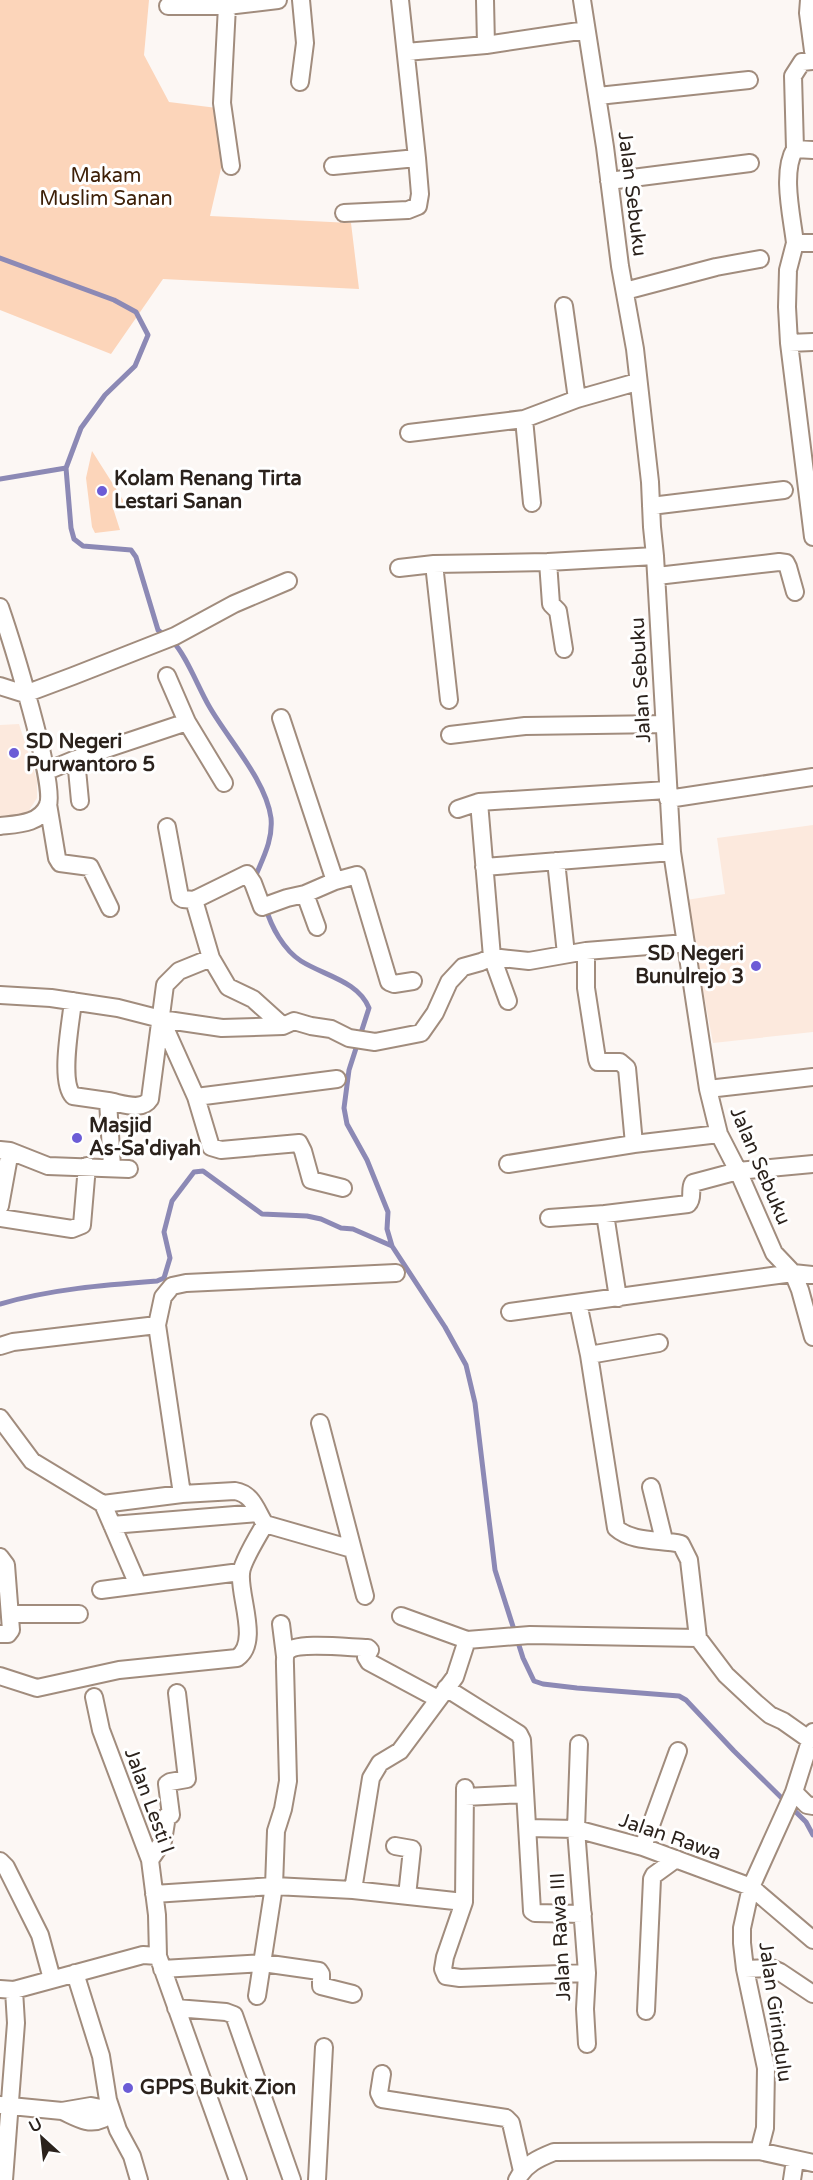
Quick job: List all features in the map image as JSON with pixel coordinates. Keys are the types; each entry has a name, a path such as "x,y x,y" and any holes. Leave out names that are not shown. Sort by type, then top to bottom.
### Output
{"street":[{"path":"168,6 197,3 227,6 278,0"},
{"path":"300,82 305,43 301,0"},
{"path":"344,213 408,210 418,206 420,194 417,158 400,0"},
{"path":"485,0 486,45"},
{"name":"Jalan Sebuku","path":"582,0 620,266 635,350 656,556 667,794 672,852 708,1089 719,1134 774,1253 793,1273 813,1337"},
{"path":"809,0 808,13 813,51"},
{"path":"227,6 222,103 231,166"},
{"path":"406,52 486,45 586,30"},
{"path":"813,61 802,62 793,76 795,149 790,158 789,189 795,243 788,270 787,307 789,343 808,458 813,537"},
{"path":"597,96 749,80"},
{"path":"795,149 813,150"},
{"path":"333,166 417,158"},
{"path":"609,181 750,163"},
{"path":"795,243 813,243"},
{"path":"625,291 716,267 760,259"},
{"path":"564,306 577,399"},
{"path":"789,343 813,342"},
{"path":"409,433 524,419 577,399 637,382"},
{"path":"524,419 532,503"},
{"path":"651,506 784,490"},
{"path":"399,567 656,556"},
{"path":"548,562 551,604 558,611 564,649"},
{"path":"657,576 779,562 786,563 795,592"},
{"path":"434,564 449,700"},
{"path":"0,686 25,694 168,639 234,604 288,581"},
{"path":"0,607 47,771 48,804 57,858 60,863 90,867 110,908"},
{"path":"167,676 188,722 224,783"},
{"path":"281,718 335,880"},
{"path":"47,771 76,759 188,722"},
{"path":"450,735 525,726 664,724"},
{"path":"76,759 80,801"},
{"path":"458,809 479,802 667,794 813,777"},
{"path":"479,802 492,957 508,1001"},
{"path":"0,826 25,824 38,817 48,804"},
{"path":"167,827 180,897 183,899 194,900 247,874 262,907 305,894 335,880 355,874 359,877 389,982 394,984 413,981"},
{"path":"484,867 672,852"},
{"path":"556,861 566,954"},
{"path":"305,894 317,927"},
{"path":"194,900 212,958 228,987 253,999 283,1026"},
{"path":"0,995 73,1001 118,1008 161,1019 222,1028 283,1026 294,1021 331,1029 349,1038 375,1042 421,1033 435,1013 457,972 463,967 492,957 529,961 586,951 686,943"},
{"path":"586,951 586,988 597,1059 598,1062 620,1062 627,1068 634,1144"},
{"path":"73,1001 67,1062 68,1089 73,1096 142,1106 150,1099 165,985 178,971 212,958"},
{"path":"161,1019 196,1097 209,1144 215,1150 299,1143 311,1180 344,1188"},
{"path":"708,1089 813,1077"},
{"path":"196,1097 337,1079"},
{"path":"0,1206 5,1150 48,1166 121,1168 108,1101"},
{"path":"508,1164 634,1144 719,1134"},
{"path":"549,1218 687,1204 691,1198 693,1183 738,1171 813,1164"},
{"path":"0,1218 72,1229 80,1227 87,1166"},
{"path":"605,1214 618,1298"},
{"path":"182,1494 157,1325 163,1297 172,1286 186,1283 396,1273"},
{"path":"510,1312 793,1273 813,1275"},
{"path":"578,1303 589,1355 616,1528 623,1535 635,1539 664,1540 681,1544 689,1560 698,1638 726,1675 756,1703 770,1715 812,1736 792,1795 807,1805 813,1806"},
{"path":"0,1346 13,1342 157,1325"},
{"path":"589,1355 659,1343"},
{"path":"0,1418 32,1461 103,1504 138,1585"},
{"path":"320,1423 365,1596"},
{"path":"651,1487 664,1540"},
{"path":"0,1676 37,1688 119,1670 237,1658 246,1649 248,1633 240,1572 261,1518 252,1499 244,1492 236,1491 182,1494 103,1504"},
{"path":"112,1524 261,1518 352,1549"},
{"path":"0,1557 6,1565 11,1630 7,1634 0,1634"},
{"path":"101,1590 240,1572"},
{"path":"10,1614 79,1614"},
{"path":"402,1616 467,1640 530,1635 698,1638"},
{"path":"257,1996 274,1886 276,1831 288,1781 285,1656 281,1624"},
{"path":"353,1890 371,1778 380,1762 400,1750 454,1677 467,1640"},
{"path":"285,1656 293,1647 299,1646 368,1648 370,1650 366,1658 369,1662 442,1693 519,1734 522,1740 532,1911 535,1913 583,1914"},
{"path":"150,1860 163,1841 167,1816 171,1815 167,1785 170,1782 187,1779 177,1693"},
{"name":"Jalan Lesti I","path":"94,1697 101,1730 150,1860 160,1962 238,2180"},
{"name":"Jalan Rawa III","path":"579,1744 576,1829 588,1973 585,2009 588,2044"},
{"path":"643,1847 678,1751"},
{"path":"525,1794 465,1792 464,1902 443,1969 446,1976 460,1978 588,1973"},
{"name":"Jalan Girindulu","path":"759,2151 765,2128 766,2068 745,1969 742,1928 751,1887 792,1795"},
{"name":"Jalan Rawa","path":"528,1828 576,1829 643,1847 751,1887"},
{"path":"395,1846 412,1850 407,1896"},
{"path":"646,2011 652,1879 676,1859"},
{"path":"0,1861 6,1867 40,1935 52,1979"},
{"path":"154,1894 274,1886 353,1890 464,1902"},
{"path":"751,1887 813,1940"},
{"path":"4,2180 4,2105 16,2024 7,1989 143,1954 160,1962 263,1963 319,1971 321,1986 353,1994"},
{"path":"745,1969 771,1968 813,1994"},
{"path":"75,1973 101,2056 109,2115 132,2156 139,2180"},
{"path":"176,2008 226,2012 234,2015 292,2180"},
{"path":"317,2180 324,2047"},
{"path":"382,2074 379,2093 382,2099 506,2118 511,2123 520,2175"},
{"path":"4,2105 62,2111 91,2122 109,2115"},
{"path":"520,2175 540,2157 554,2152 759,2151 813,2163"},
{"path":"792,2180 795,2160"}],"shaded area":[{"name":"SD Negeri Purwantoro 5","path":"19,724 37,780 37,798 25,817 0,820 0,725"},
{"name":"SD Negeri Bunulrejo 3","path":"813,825 813,1032 713,1043 686,900 725,894 717,838"}],"green space":[{"name":"Makam Muslim Sanan","path":"0,0 149,0 144,55 169,102 217,108 223,160 210,216 351,223 359,289 163,279 111,354 0,310"},
{"name":"Kolam Renang Tirta Lestari Sanan","path":"92,451 125,503 113,508 120,530 95,533 92,527 86,478"}],"waterway":[{"path":"0,258 114,300 136,312 148,335 135,366 105,395 81,428 66,468 74,539 83,546 131,550 136,557 158,630 165,636"},
{"path":"0,479 66,468"},
{"path":"173,642 178,647 209,706 254,774 268,804 271,833 256,875 257,879"},
{"path":"266,908 279,938 289,951 301,961 349,985 364,999 369,1008 349,1070 344,1108 347,1124 367,1160 388,1212 387,1229 392,1246 445,1327 466,1365 475,1403 495,1570 523,1658 534,1681 577,1688 679,1696 686,1700 806,1822 813,1835"},
{"path":"0,1304 59,1291 157,1281 164,1278 170,1258 164,1232 172,1201 194,1172 203,1171 262,1214 307,1216 321,1219 341,1228 353,1229 392,1246"}],"place":[{"name":"Kolam Renang Tirta Lestari Sanan","path":"102,491"},
{"name":"SD Negeri Purwantoro 5","path":"14,753"},
{"name":"SD Negeri Bunulrejo 3","path":"756,966"},
{"name":"Masjid As-Sa'diyah","path":"77,1138"},
{"name":"GPPS Bukit Zion","path":"128,2088"}]}
